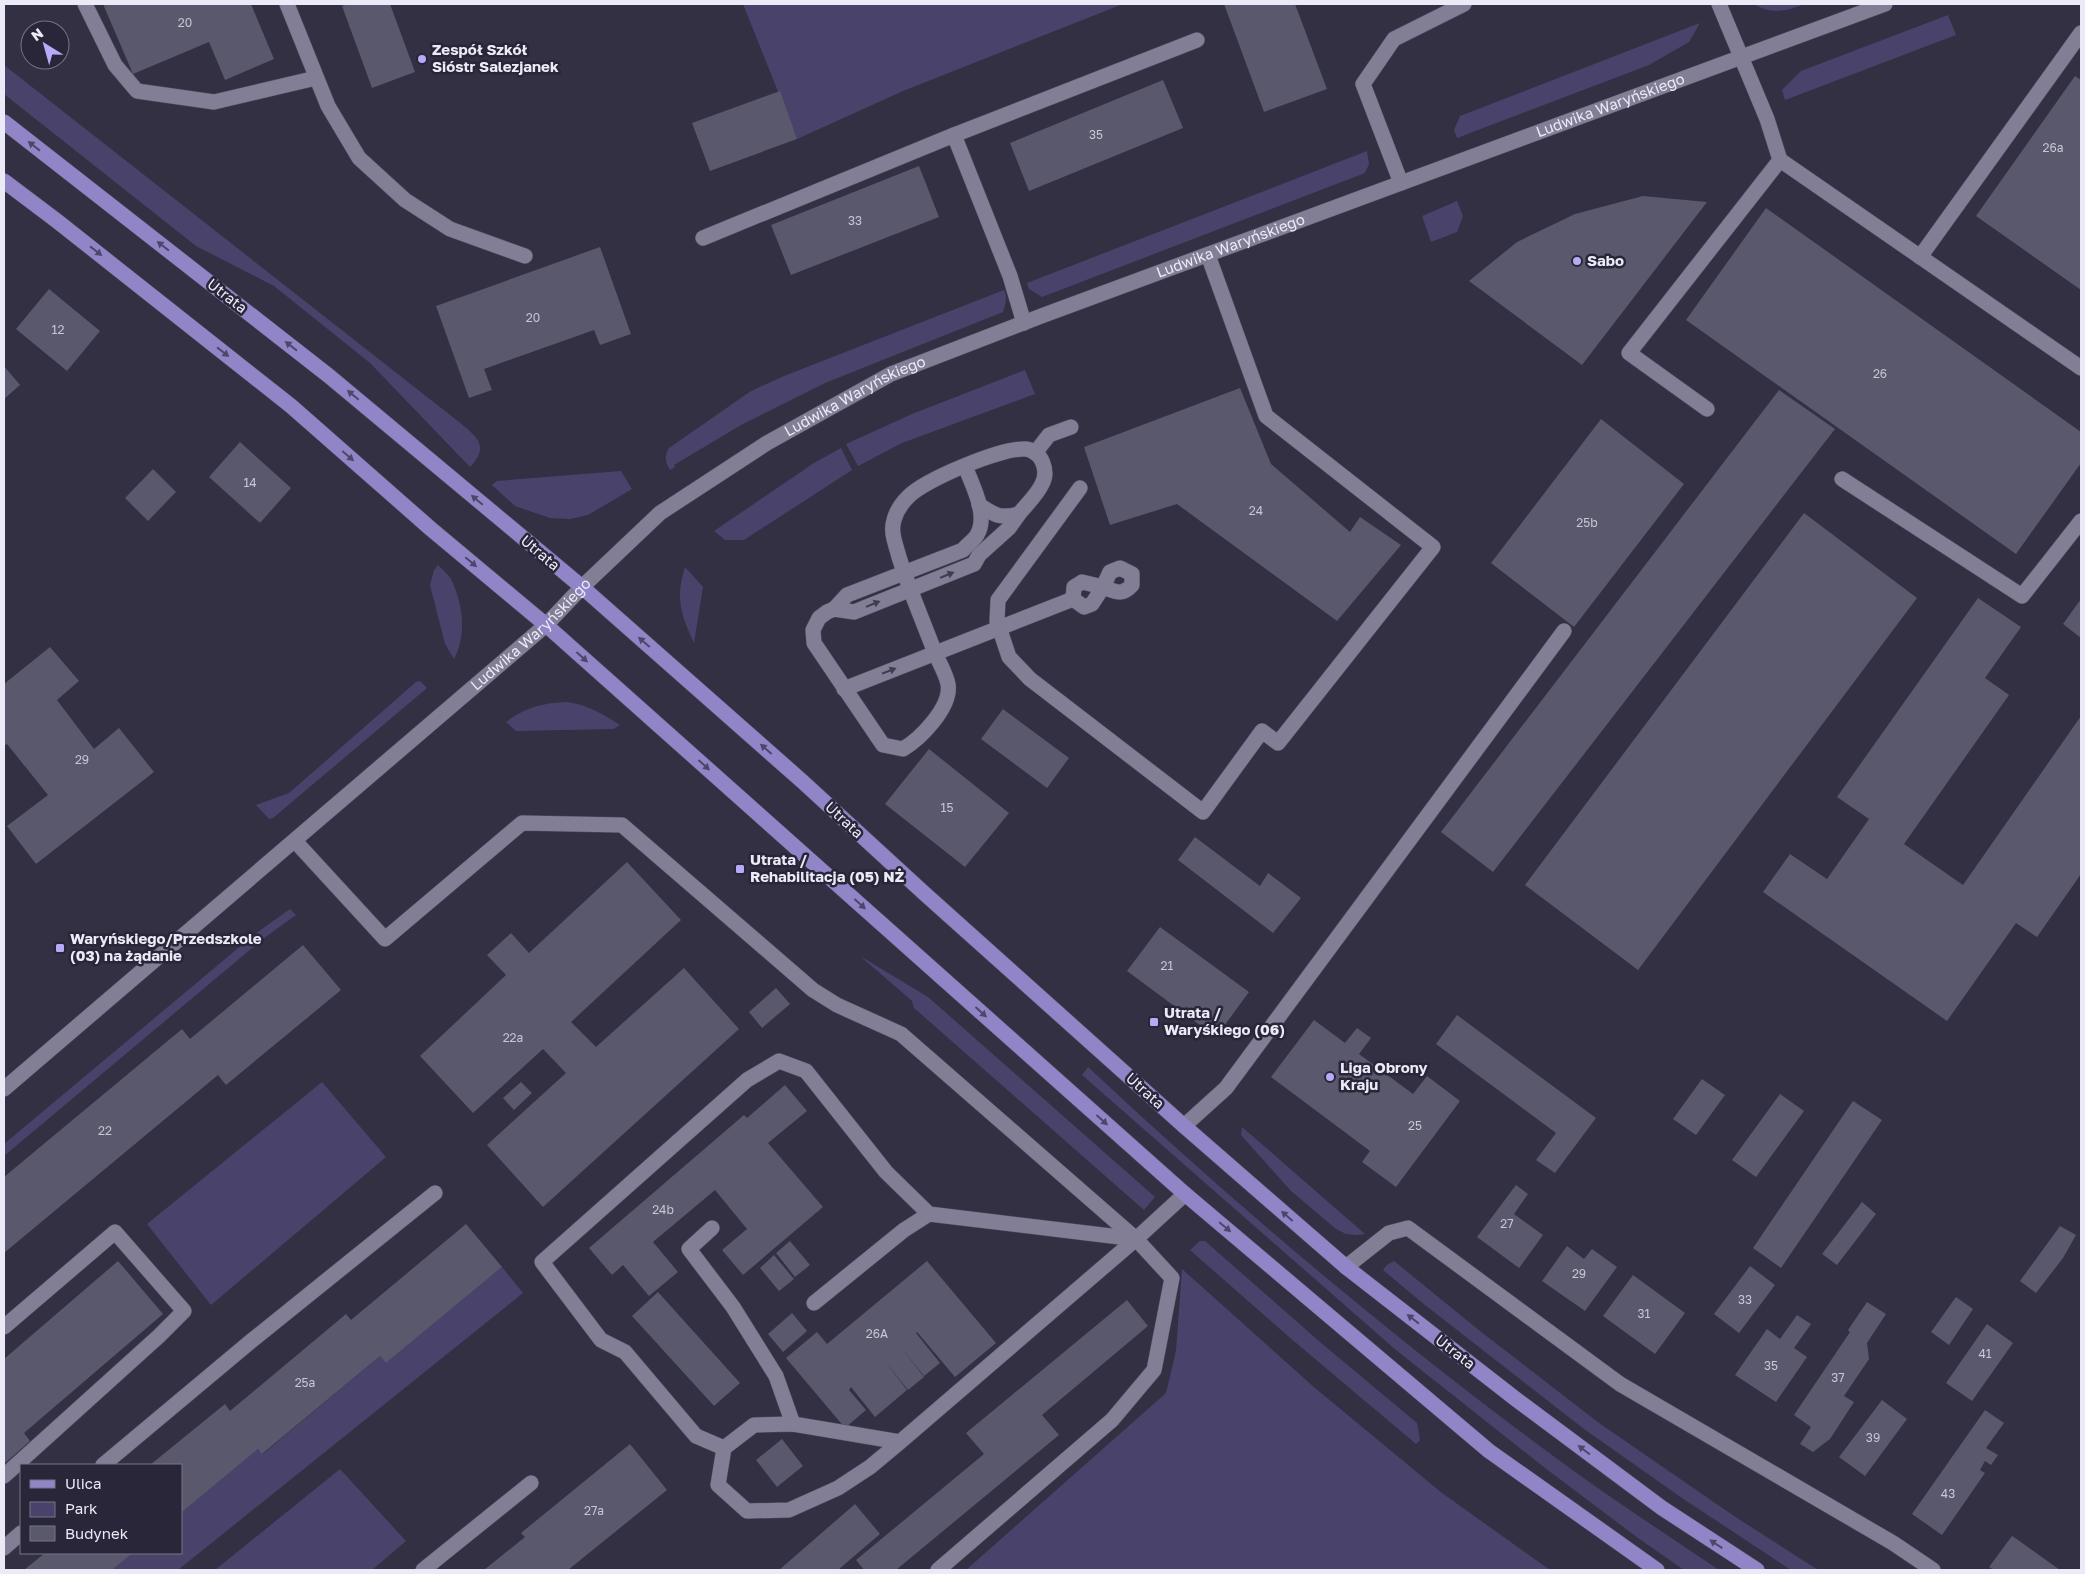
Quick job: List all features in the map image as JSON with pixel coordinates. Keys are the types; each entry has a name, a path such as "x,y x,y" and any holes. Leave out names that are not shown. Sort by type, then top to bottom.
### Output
{"main road":[{"name":"Utrata","path":"4,122 329,376 582,588 803,782 1184,1126 1346,1267 1517,1400 1662,1508 1757,1570"},
{"path":"4,181 58,221 291,406 431,529 546,625 1185,1194 1489,1451 1657,1570"}],"street":[{"path":"86,4 115,65 137,91 214,102 316,78"},
{"path":"287,4 328,106 359,158 405,200 450,229 525,256"},
{"path":"1402,183 1363,84 1394,38 1464,4"},
{"path":"1718,4 1767,119 1780,160 2081,368"},
{"name":"Ludwika Waryńskiego","path":"4,1089 546,625 660,513 767,443 891,374 1024,322 1885,4"},
{"path":"1920,257 2081,33"},
{"path":"703,238 954,135 1197,40"},
{"path":"954,135 1010,276 1024,322"},
{"path":"1707,410 1629,353 1780,160"},
{"path":"1080,488 998,600 997,621 1009,657 1030,679 1204,812 1262,731 1278,742 1433,547 1266,416 1208,255"},
{"path":"1035,452 1049,435 1071,427"},
{"path":"834,609 854,612 911,589 974,564 979,555 1008,528 1042,484 1046,470 1043,461 1035,452 1027,449 1012,450 965,466 932,480 908,497 899,510 892,527 904,573 911,589 948,685 946,704 918,740 903,749 883,745 814,643 812,630 819,618 834,609 847,595 904,573 963,550 977,535 980,524 979,505 965,466"},
{"path":"1842,479 2022,596 2081,521"},
{"path":"979,505 996,516 1006,517 1019,514"},
{"path":"963,550 979,555"},
{"path":"844,689 1073,599 1084,607 1092,604 1103,587"},
{"path":"1184,1126 1226,1088 1564,631"},
{"path":"295,841 385,939 522,823 622,825 813,990 837,1005 901,1034 1136,1239 1172,1278 1154,1370 1112,1420 938,1570"},
{"path":"724,1448 696,1436 625,1352 601,1340 542,1262 746,1080 779,1061 806,1070 886,1172 930,1214 1136,1239"},
{"path":"104,1464 258,1336 435,1193"},
{"path":"900,1442 793,1424 754,1425 724,1448 718,1485 747,1512 789,1510 838,1488 870,1467 900,1442 1136,1239 1185,1194"},
{"path":"814,1303 904,1230 930,1214"},
{"path":"712,1228 689,1249 733,1307 776,1376 793,1424"},
{"path":"1346,1267 1389,1233 1408,1228 1620,1384 1893,1543 1933,1570"},
{"path":"4,1328 115,1232 184,1311 159,1336 4,1476"},
{"path":"423,1570 531,1483"},
{"path":"4,1548 20,1534"}],"green space":[{"path":"743,4 1123,4 903,91 797,139"},
{"path":"1754,4 1805,4 1773,11"},
{"path":"1948,15 1956,35 1785,100 1782,90 1801,71"},
{"path":"1700,23 1689,42 1649,65 1457,138 1454,130 1460,116"},
{"path":"4,65 465,427 479,442 479,453 476,460 470,467 370,363 274,286 196,246 4,94"},
{"path":"1367,151 1369,164 1365,173 1042,297 1029,289 1027,283"},
{"path":"1457,201 1463,216 1457,232 1431,242 1422,216"},
{"path":"1004,290 1006,298 1003,312 825,383 741,425 674,465 675,467 670,470 668,467 666,456 669,448 751,391 784,376"},
{"path":"1025,370 1035,394 902,443 858,466 846,444 912,414"},
{"path":"841,448 852,470 744,540 725,540 714,531 814,463"},
{"path":"621,471 632,489 588,515 570,519 550,518 515,506 492,485 497,481"},
{"path":"438,565 451,579 461,609 461,640 454,659 445,644 430,585 434,570"},
{"path":"685,567 703,587 694,643 681,606 680,588"},
{"path":"420,681 427,688 273,818 269,819 256,805 289,793 416,682"},
{"path":"567,702 595,710 620,725 614,729 516,731 506,722 535,707 550,703"},
{"path":"290,909 296,915 264,938 4,1156 4,1144 255,934"},
{"path":"860,956 928,997 1155,1197 1144,1210 914,1008 912,1001"},
{"path":"1088,1067 1266,1227 1389,1329 1514,1427 1578,1474 1719,1570 1684,1570 1545,1468 1396,1350 1082,1075"},
{"path":"322,1082 386,1157 211,1305 147,1224"},
{"path":"1242,1127 1365,1234 1346,1234 1336,1229 1291,1191 1241,1135"},
{"path":"1200,1241 1205,1241 1320,1342 1417,1423 1420,1440 1416,1444 1289,1337 1190,1250"},
{"path":"1394,1261 1480,1331 1599,1423 1734,1516 1818,1570 1791,1570 1682,1498 1584,1429 1383,1270"},
{"path":"502,1267 523,1293 178,1570 112,1570 132,1554 182,1554 182,1512 258,1449 263,1454 380,1356 386,1363"},
{"path":"1182,1269 1315,1388 1442,1493 1550,1570 966,1570 1166,1393 1176,1351"},
{"path":"340,1469 406,1541 372,1570 215,1570"}],"building":[{"path":"103,4 251,4 274,59 225,80 209,42 133,74"},
{"path":"349,4 390,4 415,72 372,88 342,6"},
{"path":"1224,4 1295,4 1327,89 1264,112"},
{"path":"2075,76 2081,80 2081,290 1976,216"},
{"path":"1163,80 1183,128 1029,191 1010,143"},
{"path":"780,91 797,139 710,171 692,123"},
{"path":"919,166 939,217 791,275 771,225"},
{"name":"Sabo","path":"1643,196 1707,202 1582,365 1469,281 1517,242 1575,214"},
{"path":"1766,208 2081,432 2081,463 2016,554 1686,320"},
{"path":"600,247 631,334 600,345 594,330 484,369 492,390 469,398 436,306"},
{"path":"49,289 100,331 67,371 16,329"},
{"path":"4,366 20,385 4,399"},
{"path":"1240,388 1271,464 1350,532 1360,517 1401,545 1337,621 1177,504 1110,525 1084,447"},
{"path":"1779,390 1835,429 1493,872 1441,832"},
{"path":"1601,419 1684,484 1574,627 1491,563"},
{"path":"240,442 291,488 260,523 209,477"},
{"path":"153,469 176,492 148,521 125,498"},
{"path":"1804,513 1917,598 1638,970 1525,885"},
{"path":"1978,598 2021,627 1985,678 2009,695 1904,844 1963,885 2081,716 2081,874 2037,937 2016,923 1947,1021 1763,892 1790,854 1827,879 1869,819 1837,797"},
{"path":"2081,599 2081,638 2063,624"},
{"path":"50,647 79,681 57,700 94,749 119,728 154,772 36,864 7,826 48,795 7,744 4,746 4,684"},
{"path":"1003,709 1069,758 1047,788 981,739"},
{"path":"929,749 1009,813 965,867 885,804"},
{"path":"1195,837 1260,886 1268,873 1301,898 1273,933 1178,860"},
{"path":"627,862 681,920 571,1022 596,1047 684,968 739,1029 543,1207 487,1145 566,1073 543,1049 473,1113 420,1056 506,975 487,955 511,933 529,953"},
{"path":"1160,927 1249,992 1216,1037 1127,971"},
{"path":"303,945 341,990 226,1085 218,1075 4,1253 4,1177 182,1029 190,1039"},
{"path":"776,988 790,1004 762,1028 749,1012"},
{"path":"1457,1015 1596,1118 1555,1173 1536,1160 1556,1133 1436,1044"},
{"path":"1314,1020 1345,1043 1357,1028 1371,1038 1359,1054 1413,1094 1427,1076 1460,1101 1396,1187 1362,1162 1370,1151 1271,1077"},
{"path":"1702,1079 1725,1095 1696,1135 1673,1119"},
{"path":"521,1082 532,1093 514,1110 503,1098"},
{"path":"785,1085 807,1111 768,1143 823,1207 743,1275 722,1250 747,1229 715,1190 653,1242 678,1272 649,1296 623,1265 612,1275 589,1248 744,1115 747,1118"},
{"path":"1780,1094 1804,1111 1756,1177 1732,1160"},
{"path":"1853,1101 1882,1120 1781,1268 1753,1248"},
{"path":"1516,1185 1528,1194 1514,1214 1543,1235 1519,1268 1477,1237"},
{"path":"1862,1202 1876,1214 1837,1265 1822,1254"},
{"path":"466,1224 502,1267 386,1363 380,1356 262,1454 258,1449 182,1512 182,1464 151,1464 225,1404 230,1411 346,1314 351,1320"},
{"path":"2060,1226 2076,1235 2063,1258 2036,1293 2020,1281"},
{"path":"790,1241 810,1265 795,1277 776,1253"},
{"path":"1567,1246 1584,1259 1592,1249 1617,1267 1585,1311 1542,1281"},
{"path":"774,1255 794,1279 779,1291 760,1268"},
{"path":"118,1261 163,1314 24,1433 30,1441 4,1464 4,1359"},
{"path":"927,1261 996,1343 955,1377 917,1332 940,1363 924,1376 900,1346 924,1377 908,1390 884,1360 907,1390 875,1417 851,1387 849,1390 866,1410 845,1428 786,1358 817,1332 827,1344"},
{"path":"1750,1266 1775,1285 1739,1333 1714,1314"},
{"path":"1633,1275 1685,1313 1655,1354 1603,1316"},
{"path":"658,1292 740,1383 714,1406 632,1316"},
{"path":"1956,1297 1973,1309 1949,1345 1931,1332"},
{"path":"1127,1300 1148,1326 1042,1415 1059,1435 896,1570 864,1570 856,1560 984,1454 966,1433"},
{"path":"1867,1302 1886,1314 1867,1343 1869,1359 1844,1396 1854,1402 1830,1439 1813,1452 1800,1444 1811,1427 1794,1415 1850,1332 1848,1330"},
{"path":"792,1313 807,1331 783,1352 768,1334"},
{"path":"1797,1315 1811,1324 1794,1348 1807,1357 1776,1402 1735,1375 1767,1329 1780,1339"},
{"path":"1987,1324 2013,1343 1972,1401 1946,1383"},
{"path":"1882,1400 1907,1419 1865,1476 1839,1457"},
{"path":"1985,1410 2004,1423 1986,1448 1998,1455 1991,1465 1985,1461 1980,1470 1985,1473 1942,1535 1912,1514"},
{"path":"782,1439 803,1466 777,1487 756,1460"},
{"path":"630,1444 667,1490 568,1570 484,1570 525,1537 521,1533"},
{"path":"855,1504 880,1534 838,1570 779,1570"},
{"path":"2012,1536 2060,1570 1994,1570 1989,1567"},
{"path":"44,1554 132,1554 112,1570 24,1570"}],"place":[{"name":"Zespół Szkół Sióstr Salezjanek","path":"422,59"},
{"name":"Sabo","path":"1577,261"},
{"name":"Utrata / Rehabilitacja (05) NŻ","path":"740,869"},
{"name":"Waryńskiego/Przedszkole (03) na żądanie","path":"60,948"},
{"name":"Utrata / Waryśkiego (06)","path":"1154,1022"},
{"name":"Liga Obrony Kraju","path":"1330,1077"}]}
